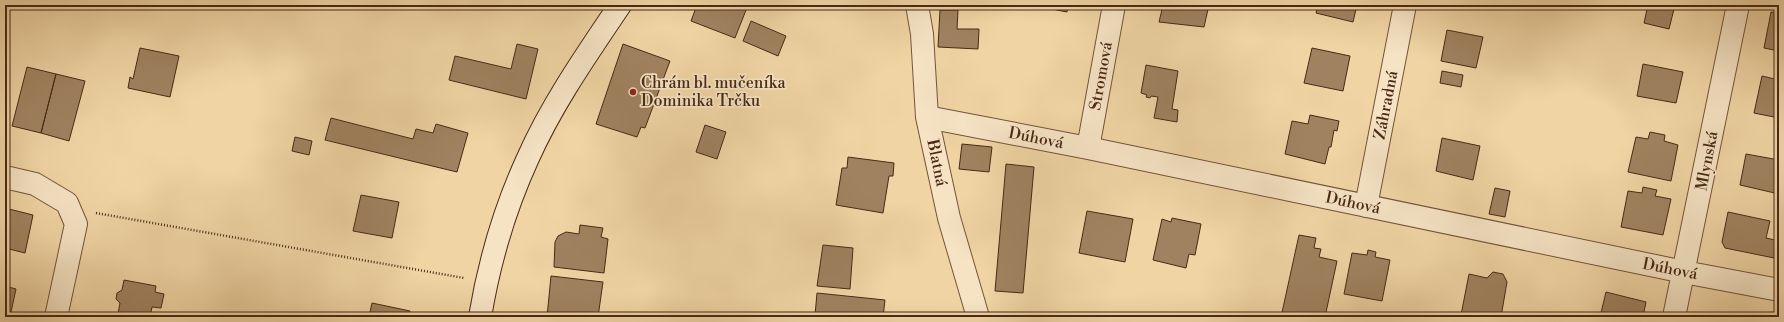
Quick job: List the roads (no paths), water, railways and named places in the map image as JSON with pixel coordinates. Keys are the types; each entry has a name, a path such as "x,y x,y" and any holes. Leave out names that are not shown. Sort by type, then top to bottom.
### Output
{"street":[{"path":"480,317 496,247 509,206 528,157 548,118 590,49 620,5"},
{"name":"Blatná","path":"917,5 922,34 928,117 949,218 978,317"},
{"name":"Stromová","path":"1088,148 1114,5"},
{"name":"Záhradná","path":"1366,206 1405,5"},
{"name":"Mlynská","path":"1674,317 1738,5"},
{"name":"Dúhová","path":"928,117 1088,148 1684,272 1779,290"},
{"path":"5,177 35,184 70,210 76,224 56,317"}],"place":[{"name":"Chrám bl. mučeníka Dominika Trčku","path":"633,92"}]}
